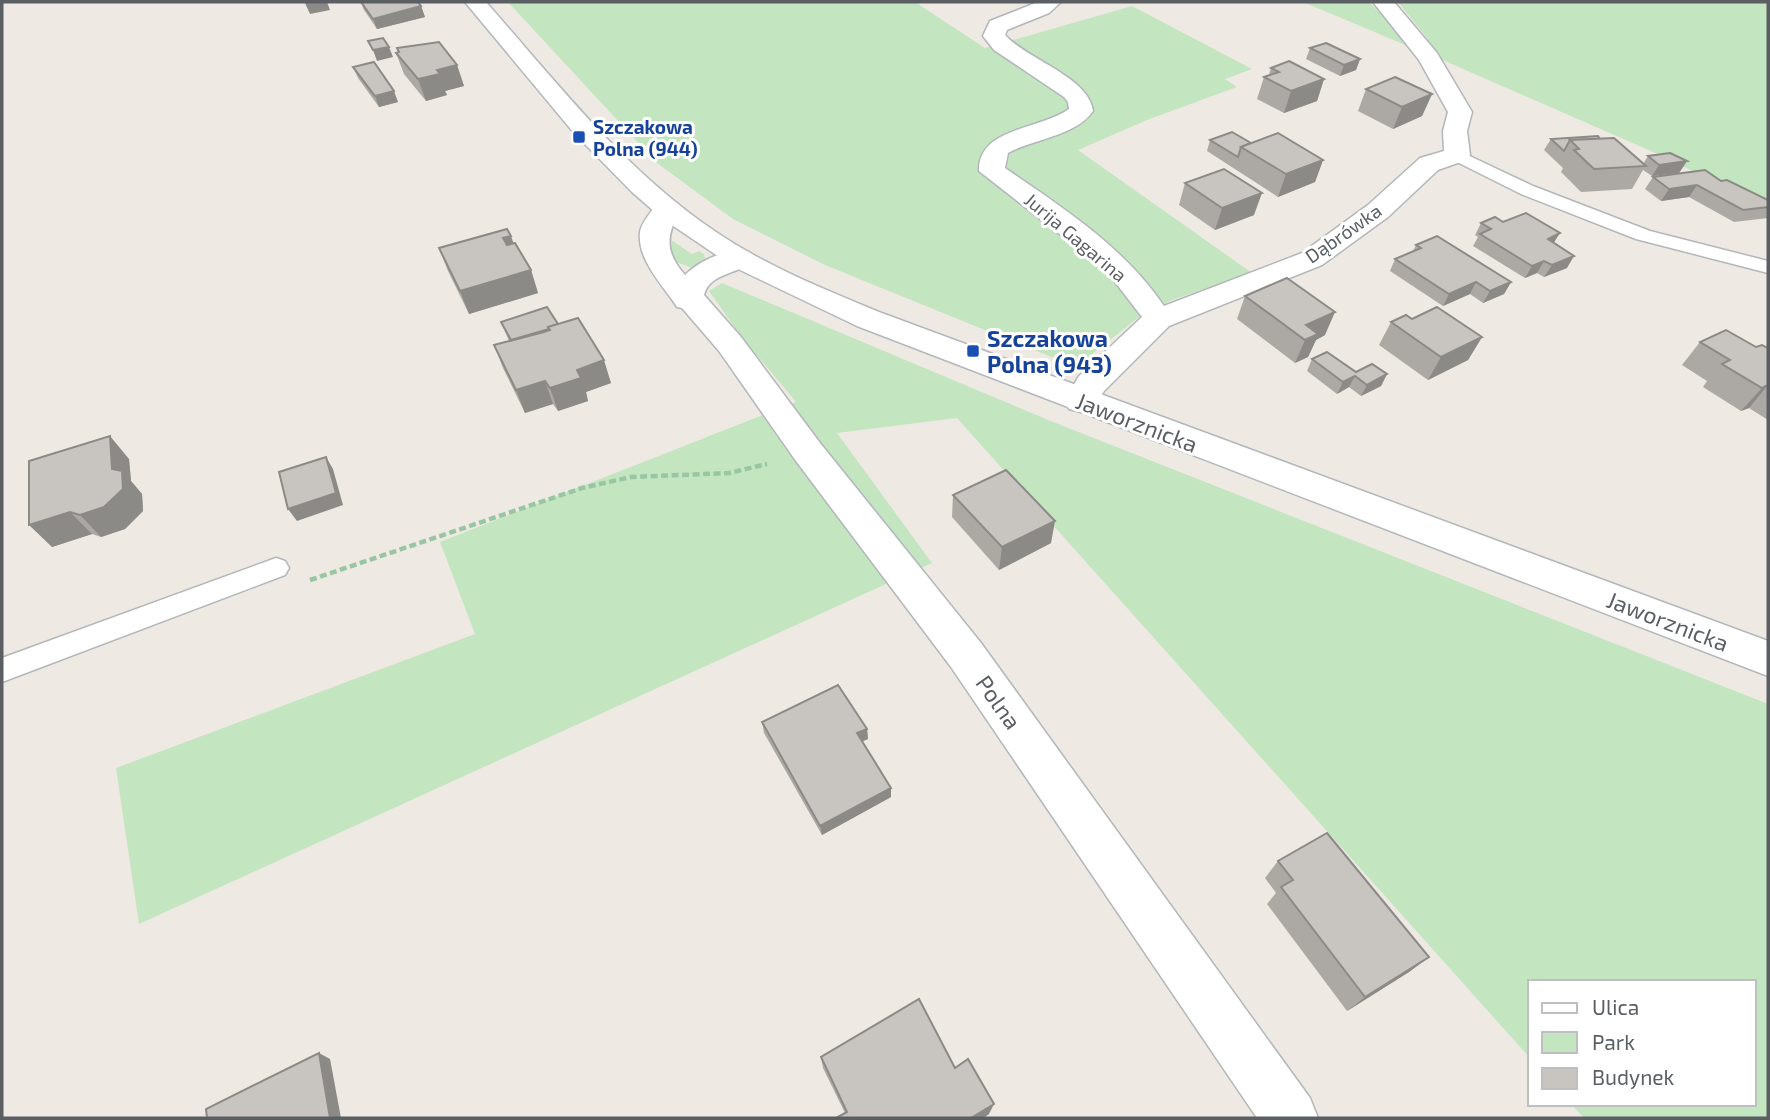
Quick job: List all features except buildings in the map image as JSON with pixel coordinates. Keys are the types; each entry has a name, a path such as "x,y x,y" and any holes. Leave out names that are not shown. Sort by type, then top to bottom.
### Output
{"street":[{"name":"Jaworznicka","path":"475,2 612,161 667,209 739,258 868,319 1768,659"},
{"name":"Jurija Gagarina","path":"1051,2 1042,9 998,26 994,36 1002,45 1072,92 1080,100 1081,111 1071,121 1001,146 992,155 992,171 1064,222 1143,293 1158,319"},
{"path":"1383,2 1429,58 1460,112 1455,131 1457,155"},
{"name":"Dąbrówka","path":"1081,401 1091,384 1158,319 1312,259 1378,211 1429,164 1457,155"},
{"name":"Polna","path":"667,209 654,231 657,253 666,271 688,300 730,344 808,452 966,655 1290,1118"},
{"path":"688,300 689,288 697,278 739,258"}],"lane":[{"path":"1457,155 1527,190 1643,235 1768,267"},
{"path":"2,670 276,569"}],"path":[{"path":"309,580 582,488 631,477 729,473 808,452"}],"green space":[{"path":"508,2 915,2 985,48 1132,6 1252,69 1225,79 1237,87 1147,120 1078,150 1252,273 1172,300 1139,317 1076,367 825,265 733,219 657,163"},
{"path":"1303,2 1369,2 1415,49"},
{"path":"1398,2 1768,2 1768,208 1660,155 1438,58 1427,38"},
{"path":"670,239 692,254 699,251 704,254 702,265 690,267 676,262 666,244"},
{"path":"722,283 1053,422 1768,704 1768,1118 1584,1118 1573,1106 1756,1106 1756,980 1528,980 1528,1056 957,418 837,433 932,563 139,924 116,768 475,634 440,542 796,402 740,335 709,291"}],"place":[{"name":"Szczakowa Polna (944)","path":"579,137"},
{"name":"Szczakowa Polna (943)","path":"973,351"}]}
